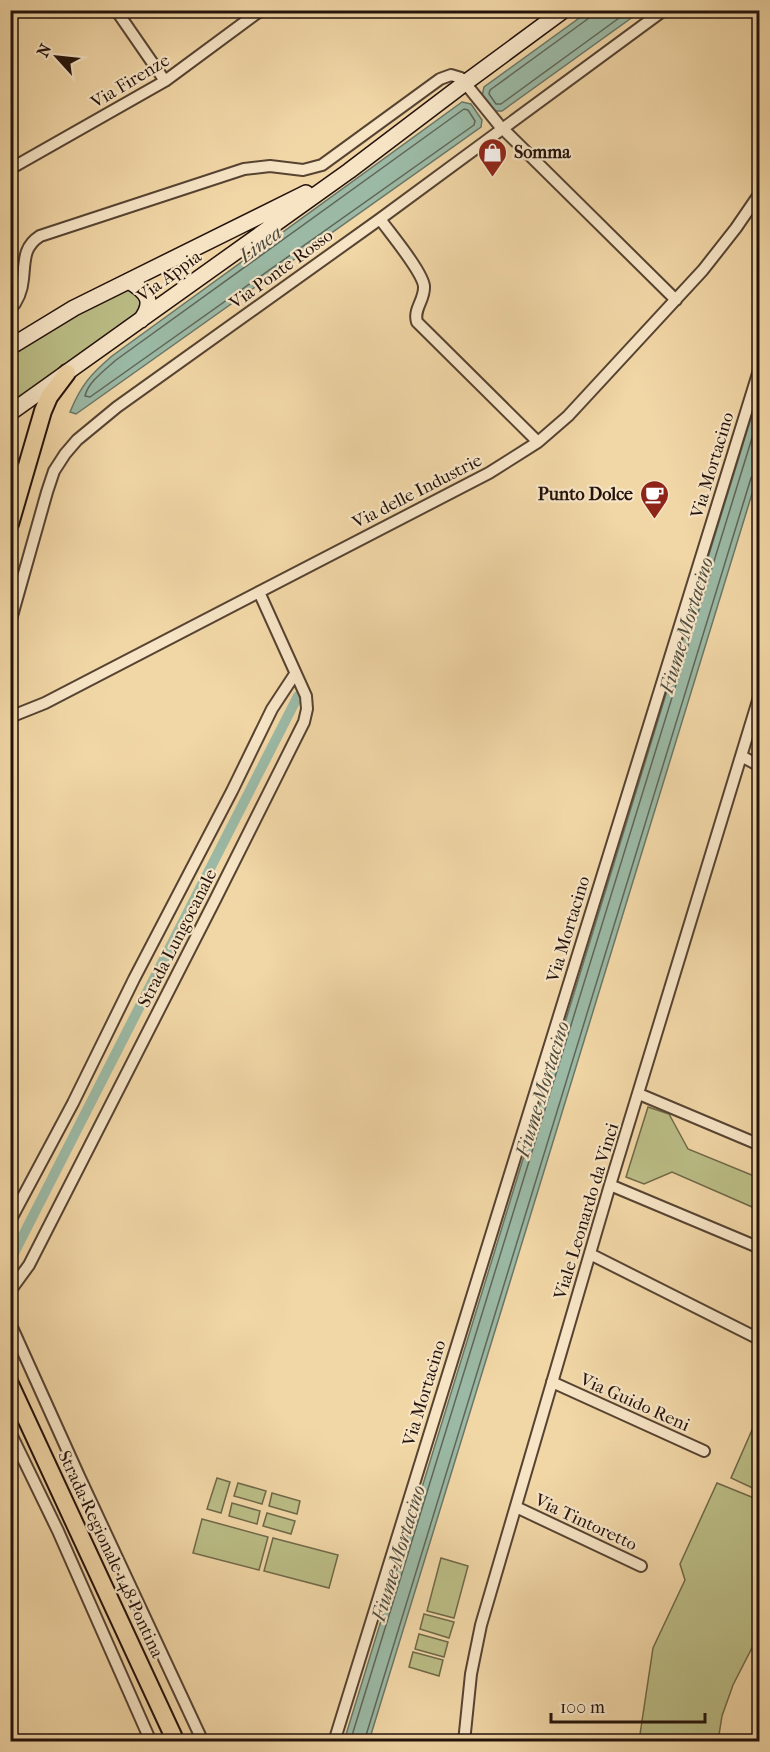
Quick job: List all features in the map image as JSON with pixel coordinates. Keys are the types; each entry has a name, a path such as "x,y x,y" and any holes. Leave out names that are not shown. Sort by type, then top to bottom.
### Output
{"main road":[{"name":"Via Appia","path":"10,413 349,171 467,85 564,10"},
{"name":"Via Appia","path":"10,347 64,314 349,171"},
{"path":"129,281 143,290 147,298 148,311 141,320"},
{"path":"10,524 43,411 67,373"},
{"path":"10,488 13,475 11,465"},
{"name":"Strada Regionale 148 Pontina","path":"10,1384 176,1742"}],"street":[{"path":"116,10 165,81"},
{"name":"Via Firenze","path":"10,169 165,81 261,10"},
{"name":"Via Ponte Rosso","path":"10,623 50,483 59,463 89,428 380,219 501,127 664,10"},
{"path":"10,310 21,291 25,254 33,241 40,236 244,169 270,166 298,170 317,167 331,160 443,78 454,75 459,76 501,127 676,300"},
{"name":"Via delle Industrie","path":"10,717 45,703 489,473 538,442 567,416 676,300 713,257 759,193"},
{"path":"380,219 417,270 423,282 423,294 415,314 417,322 538,442"},
{"name":"Via Mortacino","path":"334,1742 759,367"},
{"name":"Strada Lungocanale","path":"10,1291 29,1265 224,884 302,726 307,700 259,592"},
{"path":"10,1221 73,1103 279,695 295,674"},
{"name":"Viale Leonardo da Vinci","path":"464,1742 474,1655 610,1185 759,694"},
{"path":"741,756 759,766"},
{"path":"639,1094 759,1145"},
{"path":"610,1185 759,1248"},
{"path":"590,1254 755,1337"},
{"path":"10,1323 203,1742"},
{"name":"Via Guido Reni","path":"552,1382 704,1451"},
{"path":"10,1432 151,1742"},
{"name":"Via Tintoretto","path":"516,1507 641,1566"}],"green space":[{"path":"129,289 142,298 141,313 11,408 11,354 74,315"},
{"path":"648,1107 669,1114 688,1149 759,1178 759,1210 672,1172 644,1184 626,1177"},
{"path":"759,1414 759,1491 731,1478"},
{"path":"217,1478 230,1482 221,1513 207,1509"},
{"path":"238,1483 266,1491 262,1504 234,1496"},
{"path":"717,1483 759,1500 759,1634 733,1685 722,1716 718,1741 639,1741 653,1648 685,1580 680,1564"},
{"path":"272,1493 300,1501 297,1514 269,1506"},
{"path":"232,1503 260,1511 257,1524 229,1516"},
{"path":"267,1513 295,1521 291,1534 263,1526"},
{"path":"202,1519 268,1537 259,1570 193,1553"},
{"path":"273,1538 338,1555 329,1588 264,1571"},
{"path":"441,1558 468,1566 454,1618 427,1611"},
{"path":"424,1614 454,1622 449,1638 420,1629"},
{"path":"419,1634 448,1642 444,1657 415,1649"},
{"path":"413,1652 443,1660 439,1676 409,1667"}],"water":[{"path":"589,11 641,11 502,111 494,111 482,96 484,87"},
{"path":"462,102 471,104 482,120 481,127 76,414 70,412 87,381 112,356"},
{"path":"759,392 759,471 369,1741 344,1741"}],"waterway":[{"path":"10,1261 298,696"}],"place":[{"name":"Somma","path":"493,178"},
{"name":"Punto Dolce","path":"654,520"}],"water label":[{"name":"Linea","path":"260,244"},
{"name":"Fiume Mortacino","path":"686,625"},
{"name":"Fiume Mortacino","path":"542,1089"},
{"name":"Fiume Mortacino","path":"398,1553"}]}
